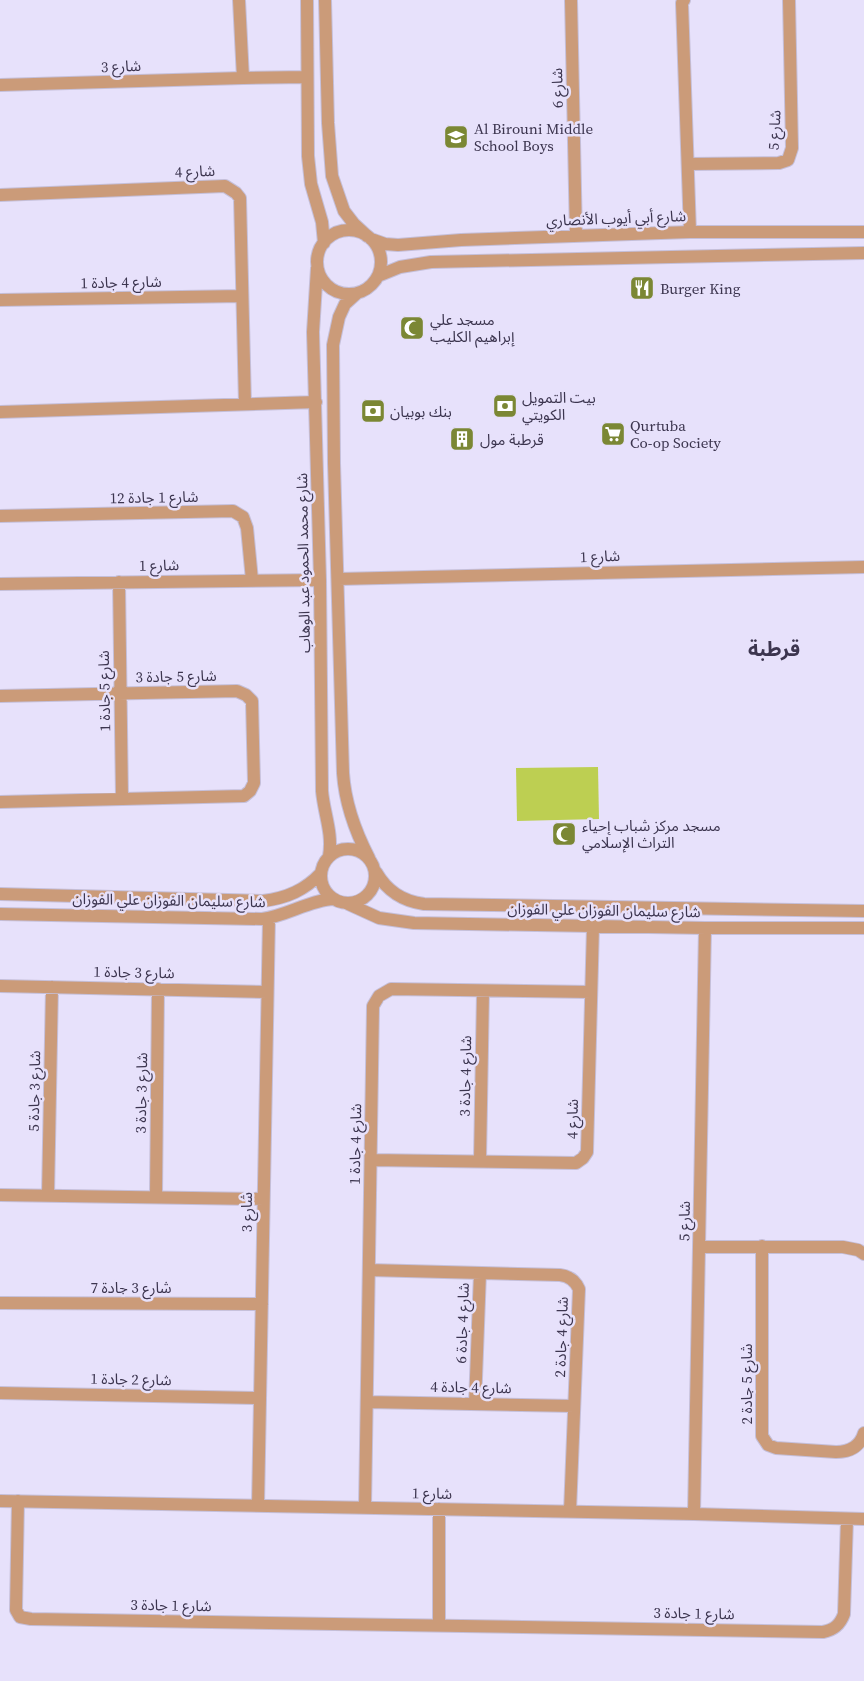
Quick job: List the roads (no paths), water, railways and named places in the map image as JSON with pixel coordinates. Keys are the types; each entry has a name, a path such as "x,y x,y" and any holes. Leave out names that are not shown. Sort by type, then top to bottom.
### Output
{"street":[{"path":"239,0 243,78"},
{"name":"شارع 6","path":"571,0 576,236"},
{"path":"684,0 682,3 690,232"},
{"name":"شارع 5","path":"688,164 779,163 788,160 792,148 789,0"},
{"path":"307,2 316,8 325,2"},
{"path":"307,2 308,156 311,184 322,222 324,243"},
{"path":"325,2 328,123 332,176 344,211 354,224 369,237 380,254 381,265 378,276 367,289 356,294 346,304 339,317 333,345 344,784 347,803 355,828 376,872 373,887 368,895 359,901 340,901 325,890 321,873 324,864 330,856 339,850 350,849 360,852 369,858"},
{"path":"307,31 316,26 326,31"},
{"name":"شارع 3","path":"0,85 306,78"},
{"name":"شارع 4","path":"0,195 225,186 236,193 240,198 245,404"},
{"path":"356,294 344,294 334,291 321,279 317,268 318,252 331,236 346,230 369,237"},
{"name":"شارع أبي أيوب الأنصاري","path":"369,237 386,244 398,245 461,240 690,232 864,232"},
{"path":"790,232 794,242 792,254"},
{"path":"378,276 400,267 431,262 864,253"},
{"name":"شارع محمد الحمود عبد الوهاب","path":"317,268 313,332 320,580 322,791 324,810 331,833 330,856"},
{"name":"شارع 4 جادة 1","path":"0,300 242,296"},
{"path":"0,412 316,402"},
{"name":"شارع 1 جادة 12","path":"0,516 233,511 243,517 247,528 252,580"},
{"name":"شارع 1","path":"338,579 864,567"},
{"name":"شارع 1","path":"0,584 320,580"},
{"name":"شارع 5 جادة 1","path":"119,582 122,799"},
{"name":"شارع 5 جادة 3","path":"0,696 237,691 246,695 252,701 254,783 250,791 244,796 122,799"},
{"path":"0,802 122,799"},
{"name":"شارع سليمان الفوزان علي الفوزان","path":"376,872 392,892 407,900 424,904 864,911"},
{"name":"شارع سليمان الفوزان علي الفوزان","path":"0,894 263,901 274,900 295,893 321,873"},
{"name":"شارع سليمان الفوزان علي الفوزان","path":"0,914 246,919 269,918 313,902 340,901 379,918 402,922 705,928 864,928"},
{"path":"818,929 820,920 819,910"},
{"name":"شارع 3","path":"258,1506 269,918"},
{"name":"شارع 4","path":"371,1160 480,1160 576,1163 583,1158 587,1152 593,926"},
{"name":"شارع 5","path":"694,1514 705,928"},
{"name":"شارع 3 جادة 1","path":"0,986 158,988 267,992"},
{"name":"شارع 3 جادة 5","path":"48,1196 52,987"},
{"name":"شارع 3 جادة 3","path":"156,1197 158,988"},
{"name":"شارع 4 جادة 1","path":"365,1508 373,1006 379,996 391,989 591,992"},
{"name":"شارع 4 جادة 3","path":"480,1160 483,991"},
{"path":"0,1195 263,1199"},
{"name":"شارع 5 جادة 2","path":"762,1246 762,1436 768,1445 776,1448 845,1452 860,1443 864,1433"},
{"path":"700,1247 843,1247 858,1250 864,1254"},
{"name":"شارع 4 جادة 2","path":"369,1270 560,1275 569,1277 575,1282 578,1289 570,1512"},
{"name":"شارع 4 جادة 6","path":"475,1404 480,1273"},
{"name":"شارع 3 جادة 7","path":"0,1302 262,1304"},
{"name":"شارع 2 جادة 1","path":"0,1393 260,1398"},
{"name":"شارع 4 جادة 4","path":"367,1402 574,1406"},
{"name":"شارع 1","path":"0,1501 864,1519"},
{"name":"شارع 1 جادة 3","path":"18,1501 16,1610 20,1617 30,1619 828,1631 839,1624 844,1614 847,1519"},
{"path":"439,1509 439,1625"}],"place":[{"name":"Al Birouni Middle School Boys","path":"456,137"},
{"name":"Burger King","path":"642,288"},
{"name":"مسجد علي إبراهيم الكليب","path":"412,328"},
{"name":"بيت التمويل الكويتي","path":"505,406"},
{"name":"بنك بوبيان","path":"373,411"},
{"name":"Qurtuba Co-op Society","path":"613,434"},
{"name":"قرطبة مول","path":"462,439"},
{"name":"مسجد مركز شباب إحياء التراث الإسلامي","path":"564,834"}],"district":[{"name":"قرطبة","path":"774,649"}]}
